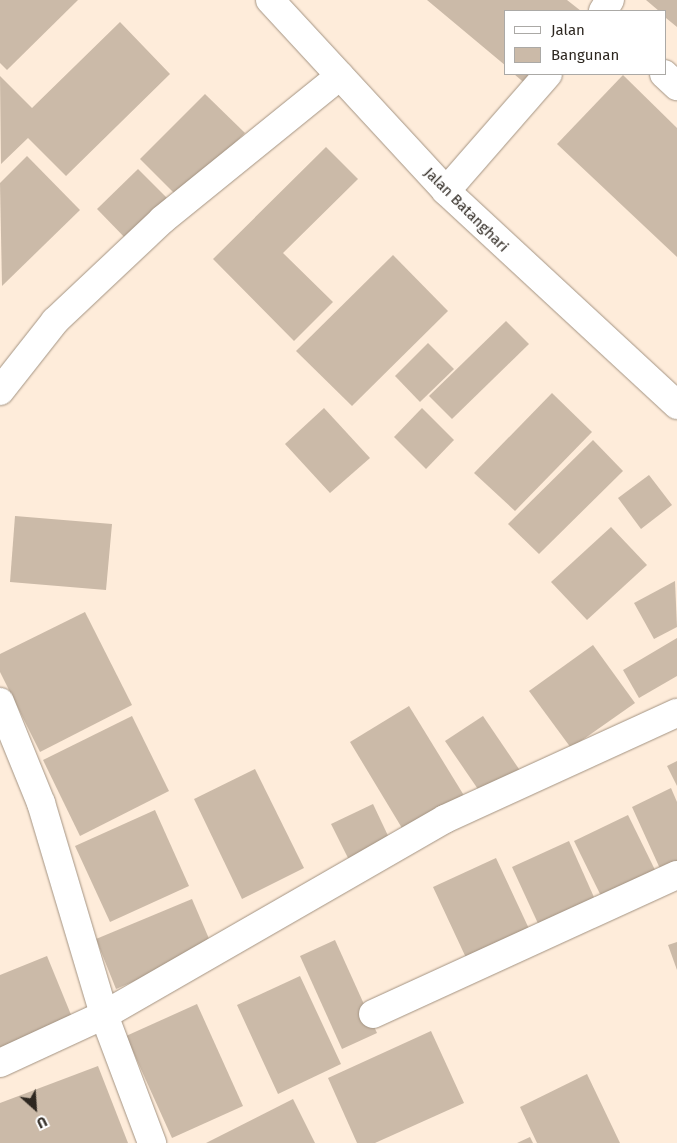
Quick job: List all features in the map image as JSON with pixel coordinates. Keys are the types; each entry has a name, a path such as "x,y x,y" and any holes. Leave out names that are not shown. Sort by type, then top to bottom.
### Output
{"street":[{"name":"Jalan Batanghari","path":"270,0 446,192 677,405"},
{"path":"446,192 547,75"},
{"path":"665,75 677,86"},
{"path":"0,391 55,321 162,220 340,76"},
{"path":"0,702 41,803 104,1015 152,1143"},
{"path":"0,1063 104,1015 446,820 677,713"},
{"path":"373,1014 677,875"}],"building":[{"path":"0,0 78,0 7,70 0,63"},
{"path":"427,0 567,0 580,10 504,10 504,64"},
{"path":"646,0 677,0 677,27 667,19 667,10 658,10"},
{"path":"120,22 170,74 66,176 28,138 1,164 0,76 32,108"},
{"path":"515,75 537,75 528,86"},
{"path":"623,75 677,128 677,257 557,144"},
{"path":"205,94 245,133 179,198 140,159"},
{"path":"326,147 358,179 283,253 333,302 294,341 213,259"},
{"path":"27,156 80,210 2,286 0,183"},
{"path":"138,169 171,202 130,243 97,209"},
{"path":"393,255 448,311 352,406 296,351"},
{"path":"506,321 529,344 452,419 429,396"},
{"path":"428,343 454,369 420,402 395,376"},
{"path":"552,393 592,432 515,511 474,473"},
{"path":"324,408 370,458 330,493 285,444"},
{"path":"422,408 454,440 426,469 394,437"},
{"path":"593,440 623,471 539,554 508,524"},
{"path":"649,475 672,505 641,529 618,498"},
{"path":"15,516 112,524 106,590 10,582"},
{"path":"611,527 647,565 587,620 551,582"},
{"path":"675,581 677,627 654,639 634,603"},
{"path":"85,612 132,705 40,752 0,672 0,654"},
{"path":"677,638 677,676 639,698 623,670"},
{"path":"593,645 635,703 571,748 529,691"},
{"path":"409,706 468,802 408,838 350,742"},
{"path":"132,716 169,791 80,836 43,760"},
{"path":"483,716 521,772 484,798 445,741"},
{"path":"677,761 677,786 667,766"},
{"path":"255,769 304,868 242,899 194,799"},
{"path":"671,788 677,802 677,866 662,873 632,807"},
{"path":"373,804 391,842 350,862 331,824"},
{"path":"155,810 189,886 110,922 75,846"},
{"path":"628,815 658,876 604,902 574,841"},
{"path":"569,841 597,904 541,930 512,867"},
{"path":"496,858 531,933 468,962 433,887"},
{"path":"192,899 213,948 116,989 96,939"},
{"path":"335,940 377,1033 342,1049 300,956"},
{"path":"677,942 677,970 668,945"},
{"path":"47,956 74,1022 0,1053 0,975"},
{"path":"300,976 341,1064 278,1094 237,1005"},
{"path":"197,1004 243,1106 172,1138 126,1036"},
{"path":"431,1031 464,1103 375,1143 357,1143 328,1078"},
{"path":"98,1066 128,1143 0,1143 0,1103"},
{"path":"587,1074 620,1143 537,1143 520,1107"},
{"path":"293,1099 315,1143 206,1143"},
{"path":"530,1137 533,1143 517,1143"}]}
